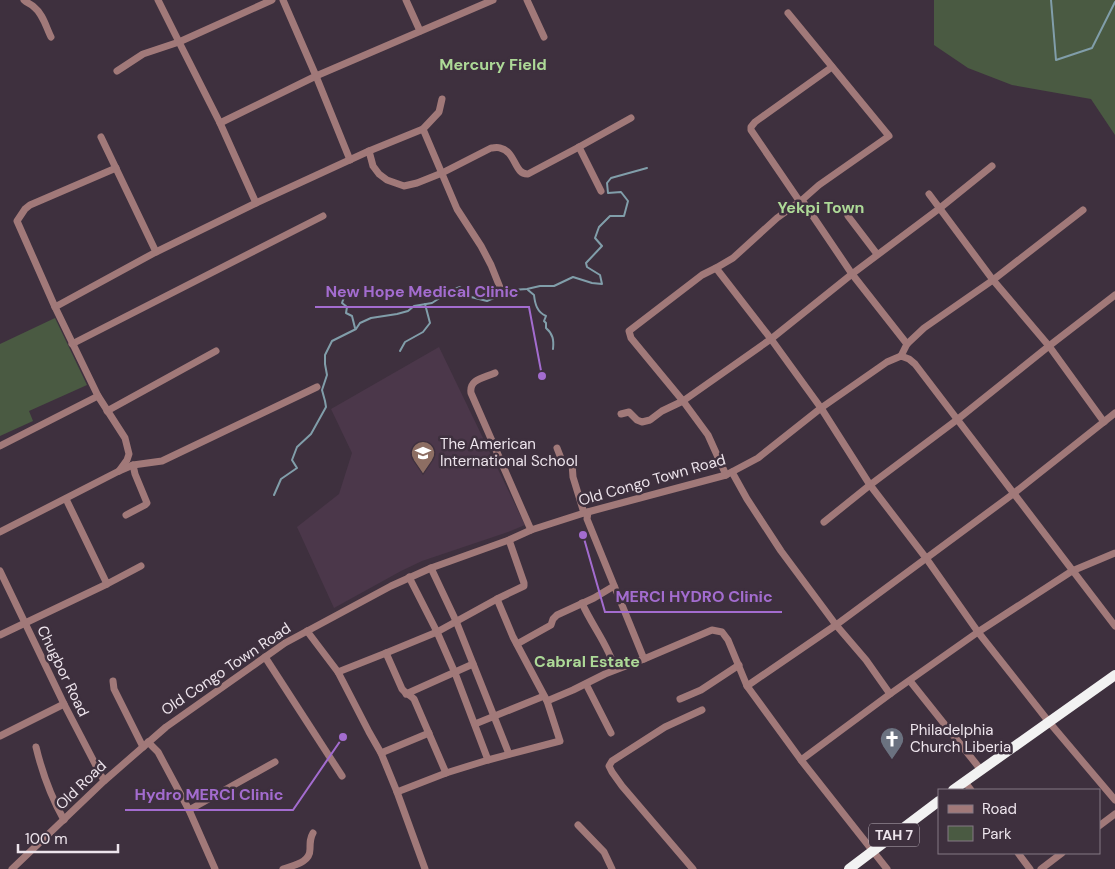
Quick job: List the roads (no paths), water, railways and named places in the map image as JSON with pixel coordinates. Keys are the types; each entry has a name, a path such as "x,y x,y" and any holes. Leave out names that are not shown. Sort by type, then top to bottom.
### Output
{"highway":[{"path":"968,786 981,770 1115,675"},
{"name":"TAH 7","path":"849,869 938,802"}],"street":[{"path":"24,0 34,6 41,15 51,36"},
{"path":"158,0 220,123 256,203"},
{"path":"117,71 143,54 179,42 272,0"},
{"path":"282,0 316,76 350,160"},
{"path":"406,0 420,31"},
{"path":"220,123 316,76 492,0"},
{"path":"527,0 544,37"},
{"path":"788,12 889,136 819,185 777,218 733,258 702,275 629,331 631,338 708,434 729,474 782,551 836,625 866,660 890,694"},
{"path":"832,67 754,122 751,127 852,274 907,344"},
{"path":"55,307 156,252 256,203 369,151 423,129 439,112 442,99"},
{"path":"369,151 373,166 380,174 388,180 404,186 442,173 491,148 500,148 509,152 520,172 528,174 579,148 631,118"},
{"path":"423,129 456,209 485,252 501,290"},
{"path":"101,136 156,252"},
{"path":"579,148 601,191"},
{"path":"621,414 629,412 636,420 642,422 650,420 662,411 683,401 771,339 877,254 940,208 992,166"},
{"path":"116,168 30,205 17,221 72,344 98,396 125,438 129,454 119,472"},
{"path":"929,194 993,280 1049,346 1104,422"},
{"path":"1083,210 993,280 924,328 907,344 902,356 915,364 1115,626"},
{"path":"72,344 323,216"},
{"path":"848,216 877,254"},
{"path":"716,268 822,408 870,485 926,558 978,632 1049,722 1115,800"},
{"path":"824,522 870,485 958,420 1115,295"},
{"path":"107,411 216,351"},
{"name":"Old Congo Town Road","path":"146,745 166,727 284,644 409,577 509,540 530,530 586,512 729,474 758,458 822,408 887,362 902,356"},
{"path":"495,373 473,382 470,387 471,394 530,530"},
{"path":"0,532 133,465 162,461 317,387"},
{"path":"0,446 98,396"},
{"path":"747,686 836,625 1013,494 1115,413"},
{"path":"557,448 562,462 569,461 572,463 573,477 587,518 644,660"},
{"path":"126,515 147,503 133,465"},
{"path":"66,499 107,584"},
{"path":"338,672 437,632 496,599 524,586 509,540"},
{"path":"801,760 978,632 1072,571 1115,553"},
{"path":"0,635 141,566"},
{"path":"431,568 456,621 509,754"},
{"name":"Chugbor Road","path":"0,572 64,704 104,781"},
{"path":"409,577 455,673 488,760"},
{"path":"517,644 551,625 557,615 614,586"},
{"path":"397,792 446,773 560,741 546,699 496,599"},
{"path":"582,603 610,655 615,669"},
{"path":"475,724 586,684 615,669 644,660 712,630 722,632 728,640 747,686 801,760 887,869"},
{"path":"307,631 338,672 381,753 424,869"},
{"path":"386,653 402,689 414,699 446,773"},
{"path":"265,657 342,776"},
{"path":"406,694 473,664"},
{"path":"680,699 701,690 739,665"},
{"path":"113,681 114,689 146,745 158,752 189,810 215,869"},
{"path":"910,681 981,770"},
{"path":"586,684 611,733"},
{"path":"0,736 64,704"},
{"path":"692,869 622,786 609,766 612,761 657,732 702,710"},
{"path":"381,753 429,733"},
{"name":"Old Road","path":"12,869 104,781 146,745"},
{"path":"36,747 40,764 64,820"},
{"path":"189,810 275,762"},
{"path":"1100,825 1115,814"},
{"path":"578,825 594,844 604,852 612,869"},
{"path":"282,869 308,859 310,854 310,837 313,832"},
{"path":"1019,854 1030,869"},
{"path":"1041,869 1061,854"}],"waterway":[{"path":"1051,0 1056,60 1092,48 1115,2"},
{"path":"274,495 281,479 297,468 292,460 297,447 311,434 326,407 322,390 327,375 325,355 332,341 356,329 360,323 371,318 397,314 408,311 414,306 432,303 460,287 471,297 487,301 512,290 554,286 573,277 602,284 600,275 587,267 586,263 602,246 595,238 599,227 610,216 624,216 628,201 621,192 608,193 607,183 611,178 647,168"},
{"path":"528,290 534,295 539,310 546,316 544,321 552,337 553,349"},
{"path":"344,297 342,303 347,307 346,313 352,316 355,328"},
{"path":"400,351 405,342 423,332 430,323 425,304"}],"place":[{"name":"New Hope Medical Clinic","path":"542,376"},
{"name":"The American International School","path":"423,474"},
{"name":"MERCI HYDRO Clinic","path":"583,535"},
{"name":"Hydro MERCI Clinic","path":"343,737"},
{"name":"Philadelphia Church Liberia","path":"892,760"}],"district":[{"name":"Mercury Field","path":"493,64"},
{"name":"Yekpi Town","path":"821,207"},
{"name":"Cabral Estate","path":"587,661"}]}
